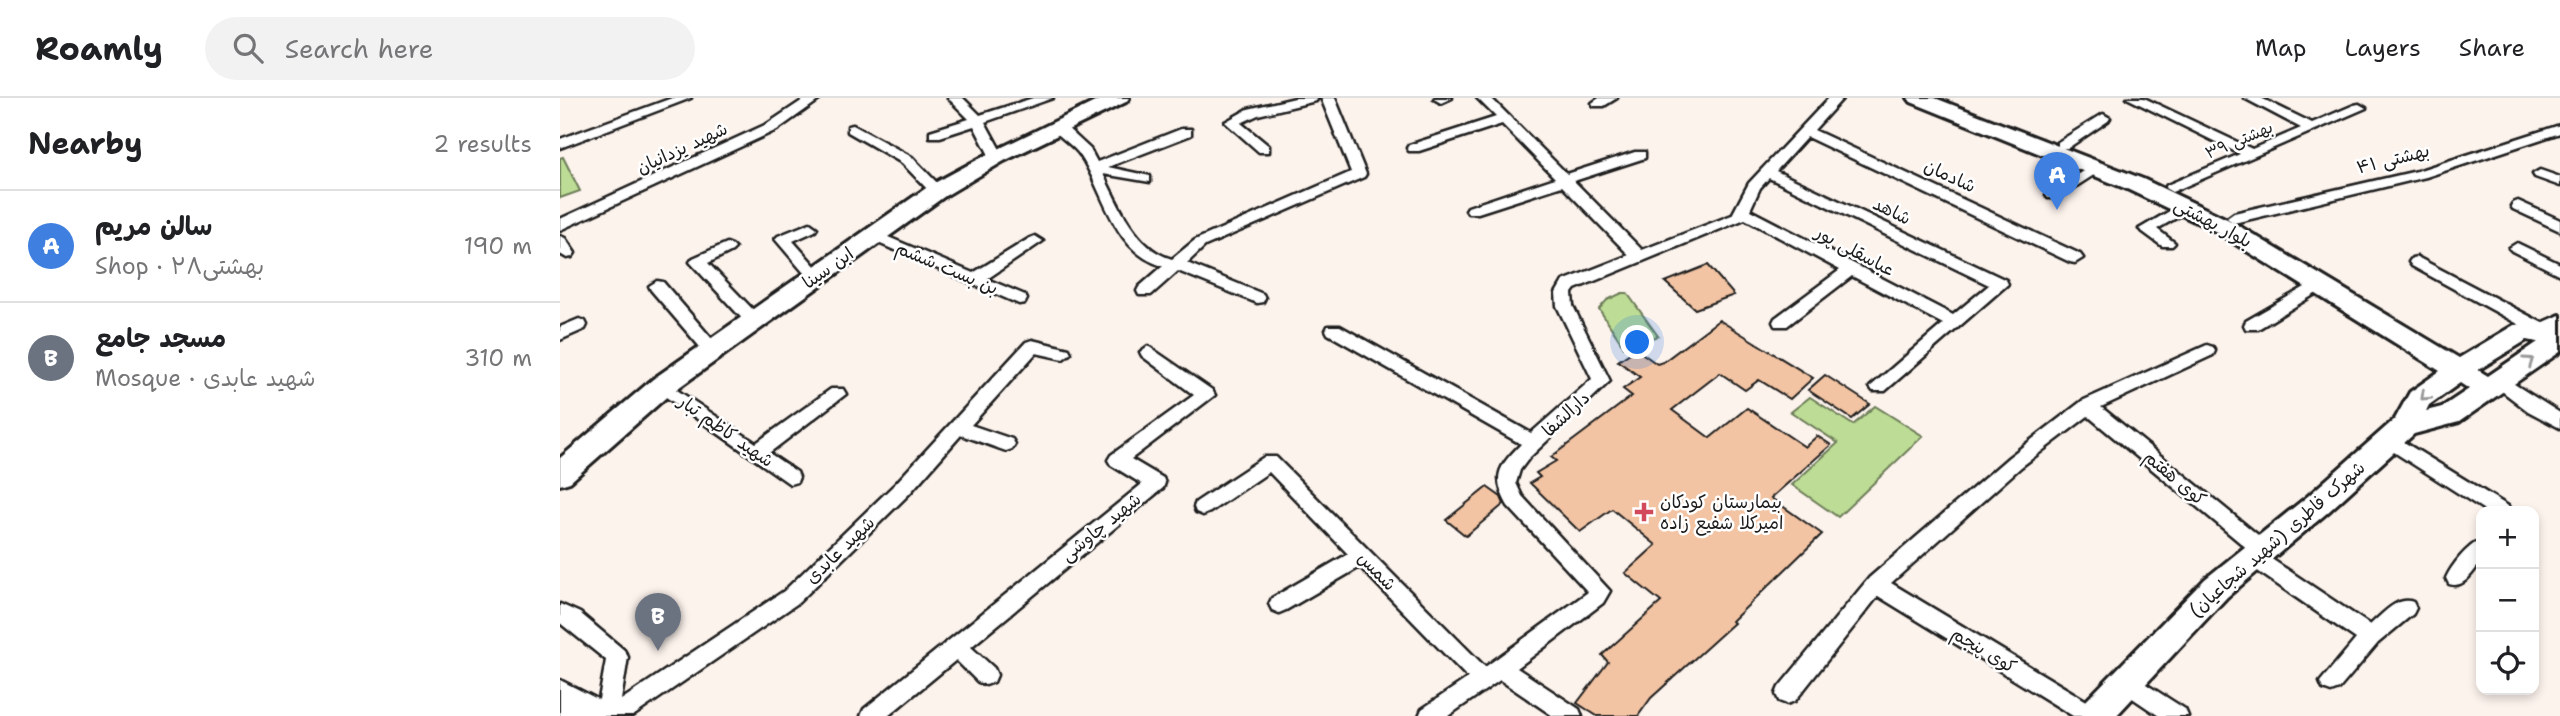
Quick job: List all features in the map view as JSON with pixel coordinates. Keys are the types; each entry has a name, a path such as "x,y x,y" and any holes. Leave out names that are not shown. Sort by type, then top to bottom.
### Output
{"main road":[{"name":"ابن سینا","path":"560,474 662,386 937,191 997,157 1119,98"},
{"name":"بلوار بهشتی","path":"1918,98 2185,207 2221,225 2494,385"},
{"name":"بلوار بهشتی","path":"1945,98 2172,188 2234,218 2402,317 2465,366"},
{"name":"شهرک فاطری (شهید شجاعیان)","path":"2093,716 2216,588 2397,433 2419,399 2465,366 2523,331 2553,328 2552,345 2450,415 2397,433"},
{"path":"560,697 594,716"}],"street":[{"path":"560,144 684,98"},
{"name":"شهید یزدانیان","path":"560,225 772,127 815,98"},
{"path":"955,98 964,103 979,121 997,157"},
{"path":"934,134 1046,98"},
{"path":"1264,149 1232,122 1253,112 1311,98"},
{"path":"1145,291 1200,243 1359,174 1328,98"},
{"path":"1484,98 1640,257"},
{"name":"دارالشفا","path":"1430,716 1597,597 1600,591 1516,501 1506,485 1508,474 1520,456 1601,381 1565,306 1564,293 1569,285 1738,218 1754,186 1836,98"},
{"path":"2134,98 2252,154"},
{"path":"2251,98 2312,128"},
{"name":"بهشتی ۳۹","path":"2172,188 2359,107"},
{"path":"2063,145 2103,118"},
{"path":"1414,148 1504,119"},
{"path":"1059,128 1084,152 1124,229 1155,259 1191,268 1257,298"},
{"path":"853,129 907,160 937,191"},
{"name":"بهشتی ۴۱","path":"2234,218 2421,174 2560,129"},
{"path":"1093,168 1186,132"},
{"name":"شادمان","path":"1807,132 2075,258"},
{"path":"1474,210 1640,155"},
{"path":"1093,168 1145,179"},
{"path":"2053,194 2095,169"},
{"name":"شاهد","path":"1767,172 2000,284 1952,322"},
{"path":"2540,174 2560,182"},
{"path":"2518,206 2560,226"},
{"path":"2167,243 2146,229 2185,207"},
{"name":"عباسقلی پور","path":"1741,211 1952,322"},
{"path":"810,228 783,239 817,276"},
{"name":"بن بست ششم","path":"874,236 1019,299"},
{"path":"974,280 1035,241"},
{"path":"727,248 698,262 754,321"},
{"path":"2517,248 2560,270"},
{"path":"2417,262 2553,328"},
{"path":"1782,322 1850,270"},
{"path":"2252,325 2319,284"},
{"path":"657,286 712,350"},
{"path":"1879,387 1952,322"},
{"path":"560,334 579,325"},
{"path":"1334,330 1534,443"},
{"name":"شهید عابدی","path":"615,716 791,597 902,489 1032,346 1063,353"},
{"path":"1787,694 1876,584 2015,462 2088,407 2207,351"},
{"name":"شهید چاوشی","path":"872,716 954,646 1156,483 1117,460 1206,395 1148,352"},
{"path":"2494,385 2560,421"},
{"name":"شهید کاظم تبار","path":"662,386 790,477"},
{"path":"756,453 837,394"},
{"name":"کوی هفتم","path":"2088,407 2257,554 2371,637"},
{"path":"960,428 1006,444"},
{"path":"2397,433 2494,506"},
{"name":"شمس","path":"1203,507 1270,461 1362,556 1492,674 1571,716"},
{"path":"2456,578 2476,554"},
{"path":"1279,604 1362,556"},
{"name":"کوی پنجم","path":"1876,584 2093,716"},
{"path":"2331,682 2371,637 2406,608"},
{"path":"560,613 573,619 617,657 607,716"},
{"path":"954,646 986,675"},
{"path":"2127,682 2177,716"}],"green space":[{"path":"563,157 580,191 560,198 560,158"},
{"path":"1627,293 1658,336 1624,347 1599,309 1607,300"},
{"path":"1810,397 1853,425 1875,406 1923,436 1838,517 1792,485 1838,443 1791,412"}],"building":[{"path":"1708,265 1734,295 1695,309 1665,282"},
{"path":"1719,320 1813,378 1790,399 1759,380 1745,390 1720,373 1672,410 1710,438 1747,408 1805,447 1817,436 1831,445 1771,498 1822,534 1732,621 1734,623 1651,698 1638,716 1597,716 1577,703 1608,662 1602,655 1661,602 1625,573 1656,545 1612,509 1580,532 1530,483 1540,477 1536,473 1556,461 1551,457 1632,396 1623,389 1640,377 1618,361 1636,349 1657,364 1663,362"},
{"path":"1825,375 1870,404 1852,419 1808,390"},
{"path":"1487,487 1501,497 1504,504 1466,536 1446,520"}],"place":[{"name":"سالن مریم","path":"2057,210"},
{"name":"بیمارستان کودکان امیرکلا شفیع زاده","path":"1644,512"},
{"name":"مسجد جامع","path":"658,651"}]}
